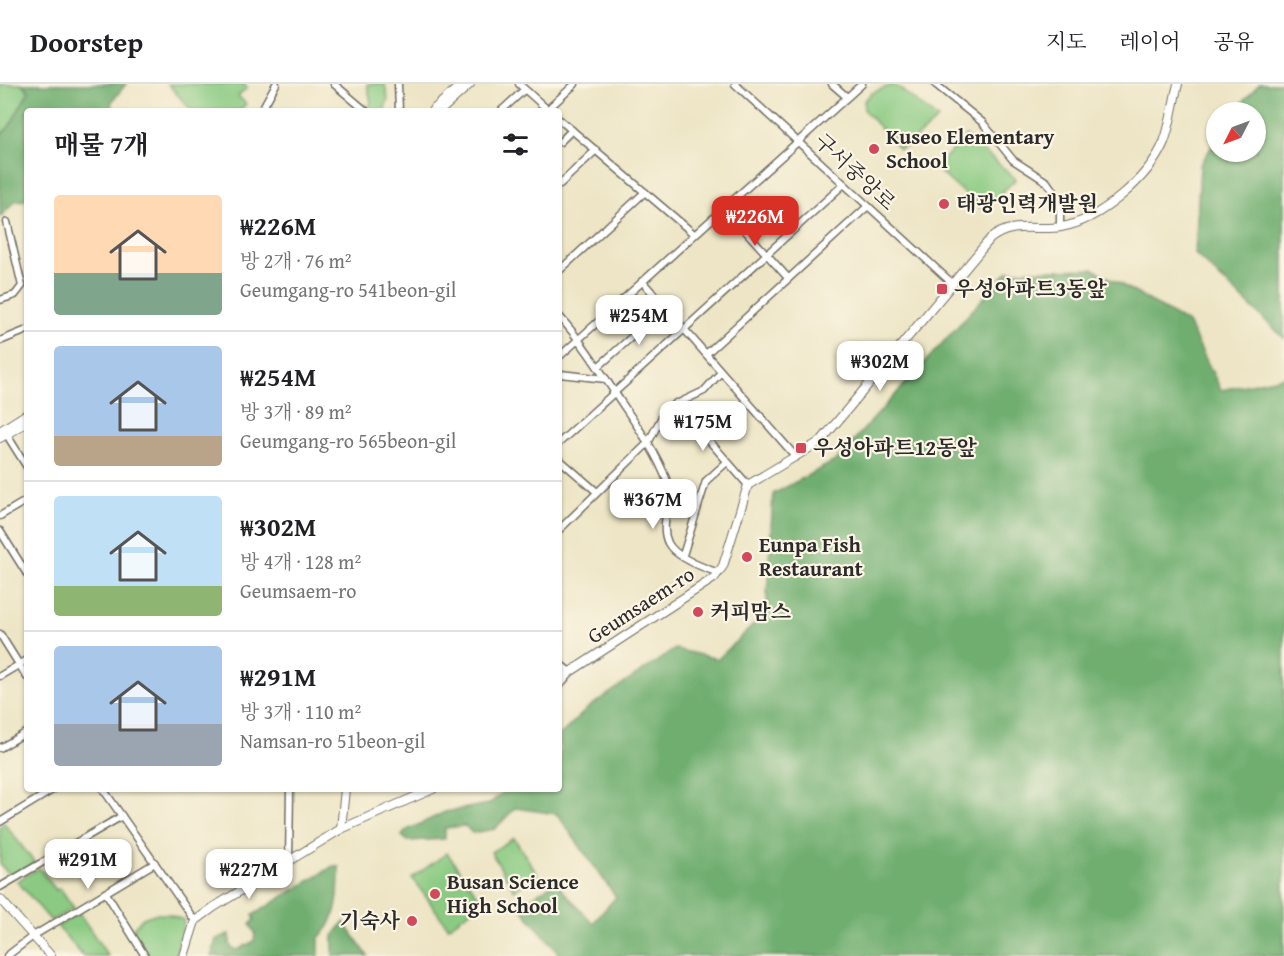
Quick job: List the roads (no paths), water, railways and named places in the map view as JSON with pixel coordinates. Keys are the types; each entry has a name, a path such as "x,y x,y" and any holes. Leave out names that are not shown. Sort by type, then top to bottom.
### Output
{"main road":[{"path":"435,108 462,84"},
{"path":"443,108 470,84"},
{"path":"748,485 796,457 827,435 990,239 1004,230 1060,227 1087,220 1100,212 1148,168 1164,141 1178,84"},
{"path":"2,433 24,416"},
{"path":"2,433 24,423"},
{"name":"Geumsaem-ro","path":"562,682 570,672 719,573 748,485"},
{"path":"341,829 345,792"},
{"path":"184,956 195,921 341,829 426,792"},
{"path":"0,899 51,956"}],"street":[{"path":"263,108 276,84"},
{"path":"334,84 362,108"},
{"path":"398,84 399,108"},
{"path":"519,84 544,108"},
{"path":"550,108 575,84"},
{"name":"구서중앙로","path":"735,84 953,284"},
{"path":"832,84 847,97"},
{"path":"562,354 862,84"},
{"path":"935,84 982,122 1013,160 1047,182 1060,201 1060,227"},
{"path":"504,108 524,90"},
{"path":"562,122 694,234"},
{"path":"562,140 572,130"},
{"path":"562,182 596,150"},
{"path":"562,440 844,184"},
{"path":"562,268 645,192"},
{"path":"706,354 868,206"},
{"path":"724,207 788,278"},
{"path":"0,300 15,295 22,286 7,222"},
{"path":"642,281 796,457"},
{"path":"598,368 664,307"},
{"path":"562,319 579,339 648,443 670,492 664,524 668,543 683,555 719,573"},
{"path":"0,341 24,331"},
{"path":"562,524 648,443 666,409 704,391 721,372"},
{"path":"562,374 606,379"},
{"path":"676,403 748,485"},
{"path":"2,433 24,463"},
{"path":"562,461 597,492"},
{"path":"683,555 706,480 727,462"},
{"path":"0,516 24,502"},
{"path":"0,531 24,569"},
{"path":"0,634 24,672"},
{"path":"0,676 24,662"},
{"path":"562,666 570,672"},
{"path":"0,748 24,734"},
{"path":"0,822 49,792"},
{"path":"105,792 195,921"},
{"path":"289,861 290,792"},
{"path":"0,887 122,816"},
{"path":"7,956 33,936 155,863"},
{"path":"106,893 145,956"}],"place":[{"name":"Kuseo Elementary School","path":"874,149"},
{"name":"태광인력개발원","path":"944,204"},
{"name":"우성아파트3동앞","path":"942,289"},
{"name":"우성아파트12동앞","path":"801,448"},
{"name":"Eunpa Fish Restaurant","path":"747,557"},
{"name":"커피맘스","path":"698,612"},
{"name":"Busan Science High School","path":"435,894"},
{"name":"기숙사","path":"412,921"}]}
